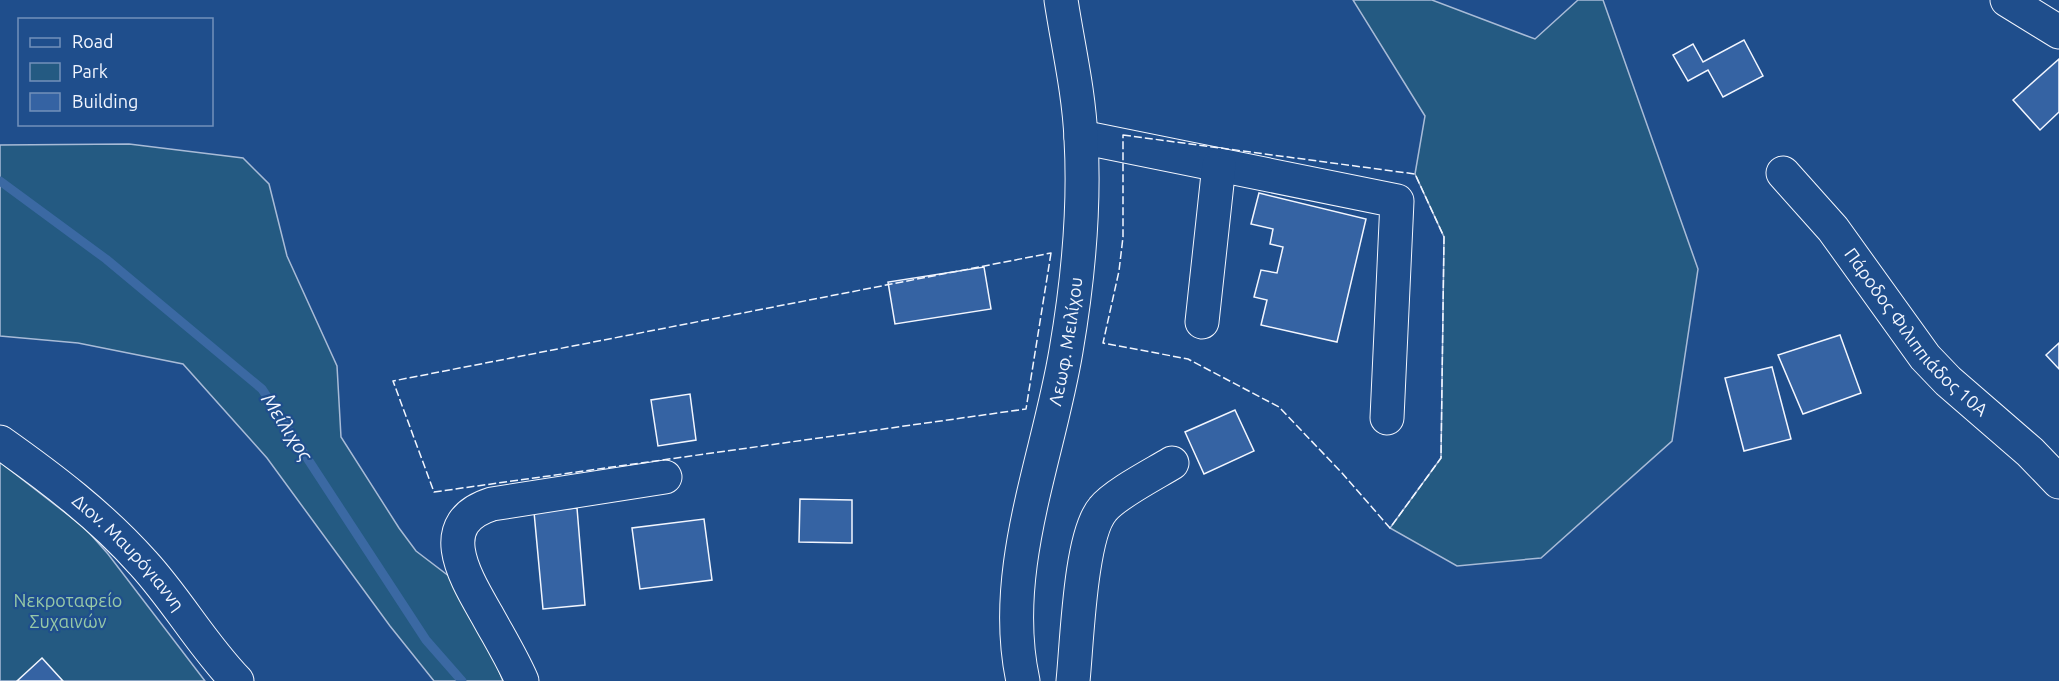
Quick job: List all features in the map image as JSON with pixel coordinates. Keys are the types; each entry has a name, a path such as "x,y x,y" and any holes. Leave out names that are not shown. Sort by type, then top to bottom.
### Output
{"street":[{"name":"Λεωφ. Μειλίχου","path":"1023,681 1017,622 1020,569 1033,497 1057,399 1074,299 1082,200 1081,137 1061,0"},
{"path":"2007,0 2059,32"},
{"path":"1081,137 1397,201 1387,418"},
{"path":"1203,322 1219,165"},
{"name":"Πάροδος Φιλιππιάδος 10Α","path":"1783,173 1833,229 1925,357 1947,381 2030,452 2059,482"},
{"name":"Διον. Μαυρόγιαννη","path":"0,442 51,478 116,534 160,582 187,620 237,681"},
{"path":"1073,681 1085,568 1098,516 1110,502 1172,463"},
{"path":"522,681 462,567 458,543 466,517 479,508 492,504 665,477"}],"green space":[{"path":"1353,0 1432,0 1535,39 1578,0 1603,0 1698,269 1672,441 1541,558 1457,566 1390,528 1441,458 1444,237 1415,174 1425,116"},
{"path":"129,144 243,158 269,184 287,256 337,366 341,437 416,551 454,580 479,621 503,681 434,681 390,626 267,458 183,364 78,343 0,336 0,145"},
{"name":"Νεκροταφείο Συχαινών","path":"0,462 85,528 108,554 205,681 0,681"}],"building":[{"path":"1744,40 1763,76 1723,97 1708,70 1688,81 1673,55 1693,44 1703,62"},
{"path":"2059,59 2059,112 2040,130 2013,100"},
{"path":"1259,193 1366,219 1337,342 1261,325 1267,300 1254,297 1261,270 1277,273 1283,247 1270,244 1273,229 1251,224"},
{"path":"984,267 991,309 895,324 888,282"},
{"path":"1840,335 1861,393 1803,414 1778,355"},
{"path":"2059,343 2059,369 2046,355"},
{"path":"1772,367 1791,439 1744,451 1725,378"},
{"path":"690,394 696,440 658,446 651,400"},
{"path":"1235,410 1254,451 1204,474 1185,432"},
{"path":"800,499 852,500 852,543 799,542"},
{"path":"577,508 585,605 543,609 534,512"},
{"path":"704,519 712,580 640,589 632,528"},
{"path":"42,658 63,681 17,681"}],"waterway":[{"name":"Μείλιχος","path":"0,181 106,259 262,389 426,640 462,681"}],"fence":[{"path":"1123,135 1415,174 1444,237 1441,458 1390,528 1342,473 1279,407 1188,359 1103,343 1119,271 1123,237 1123,135"},
{"path":"1051,253 1026,409 434,492 393,381 1051,253"}]}
